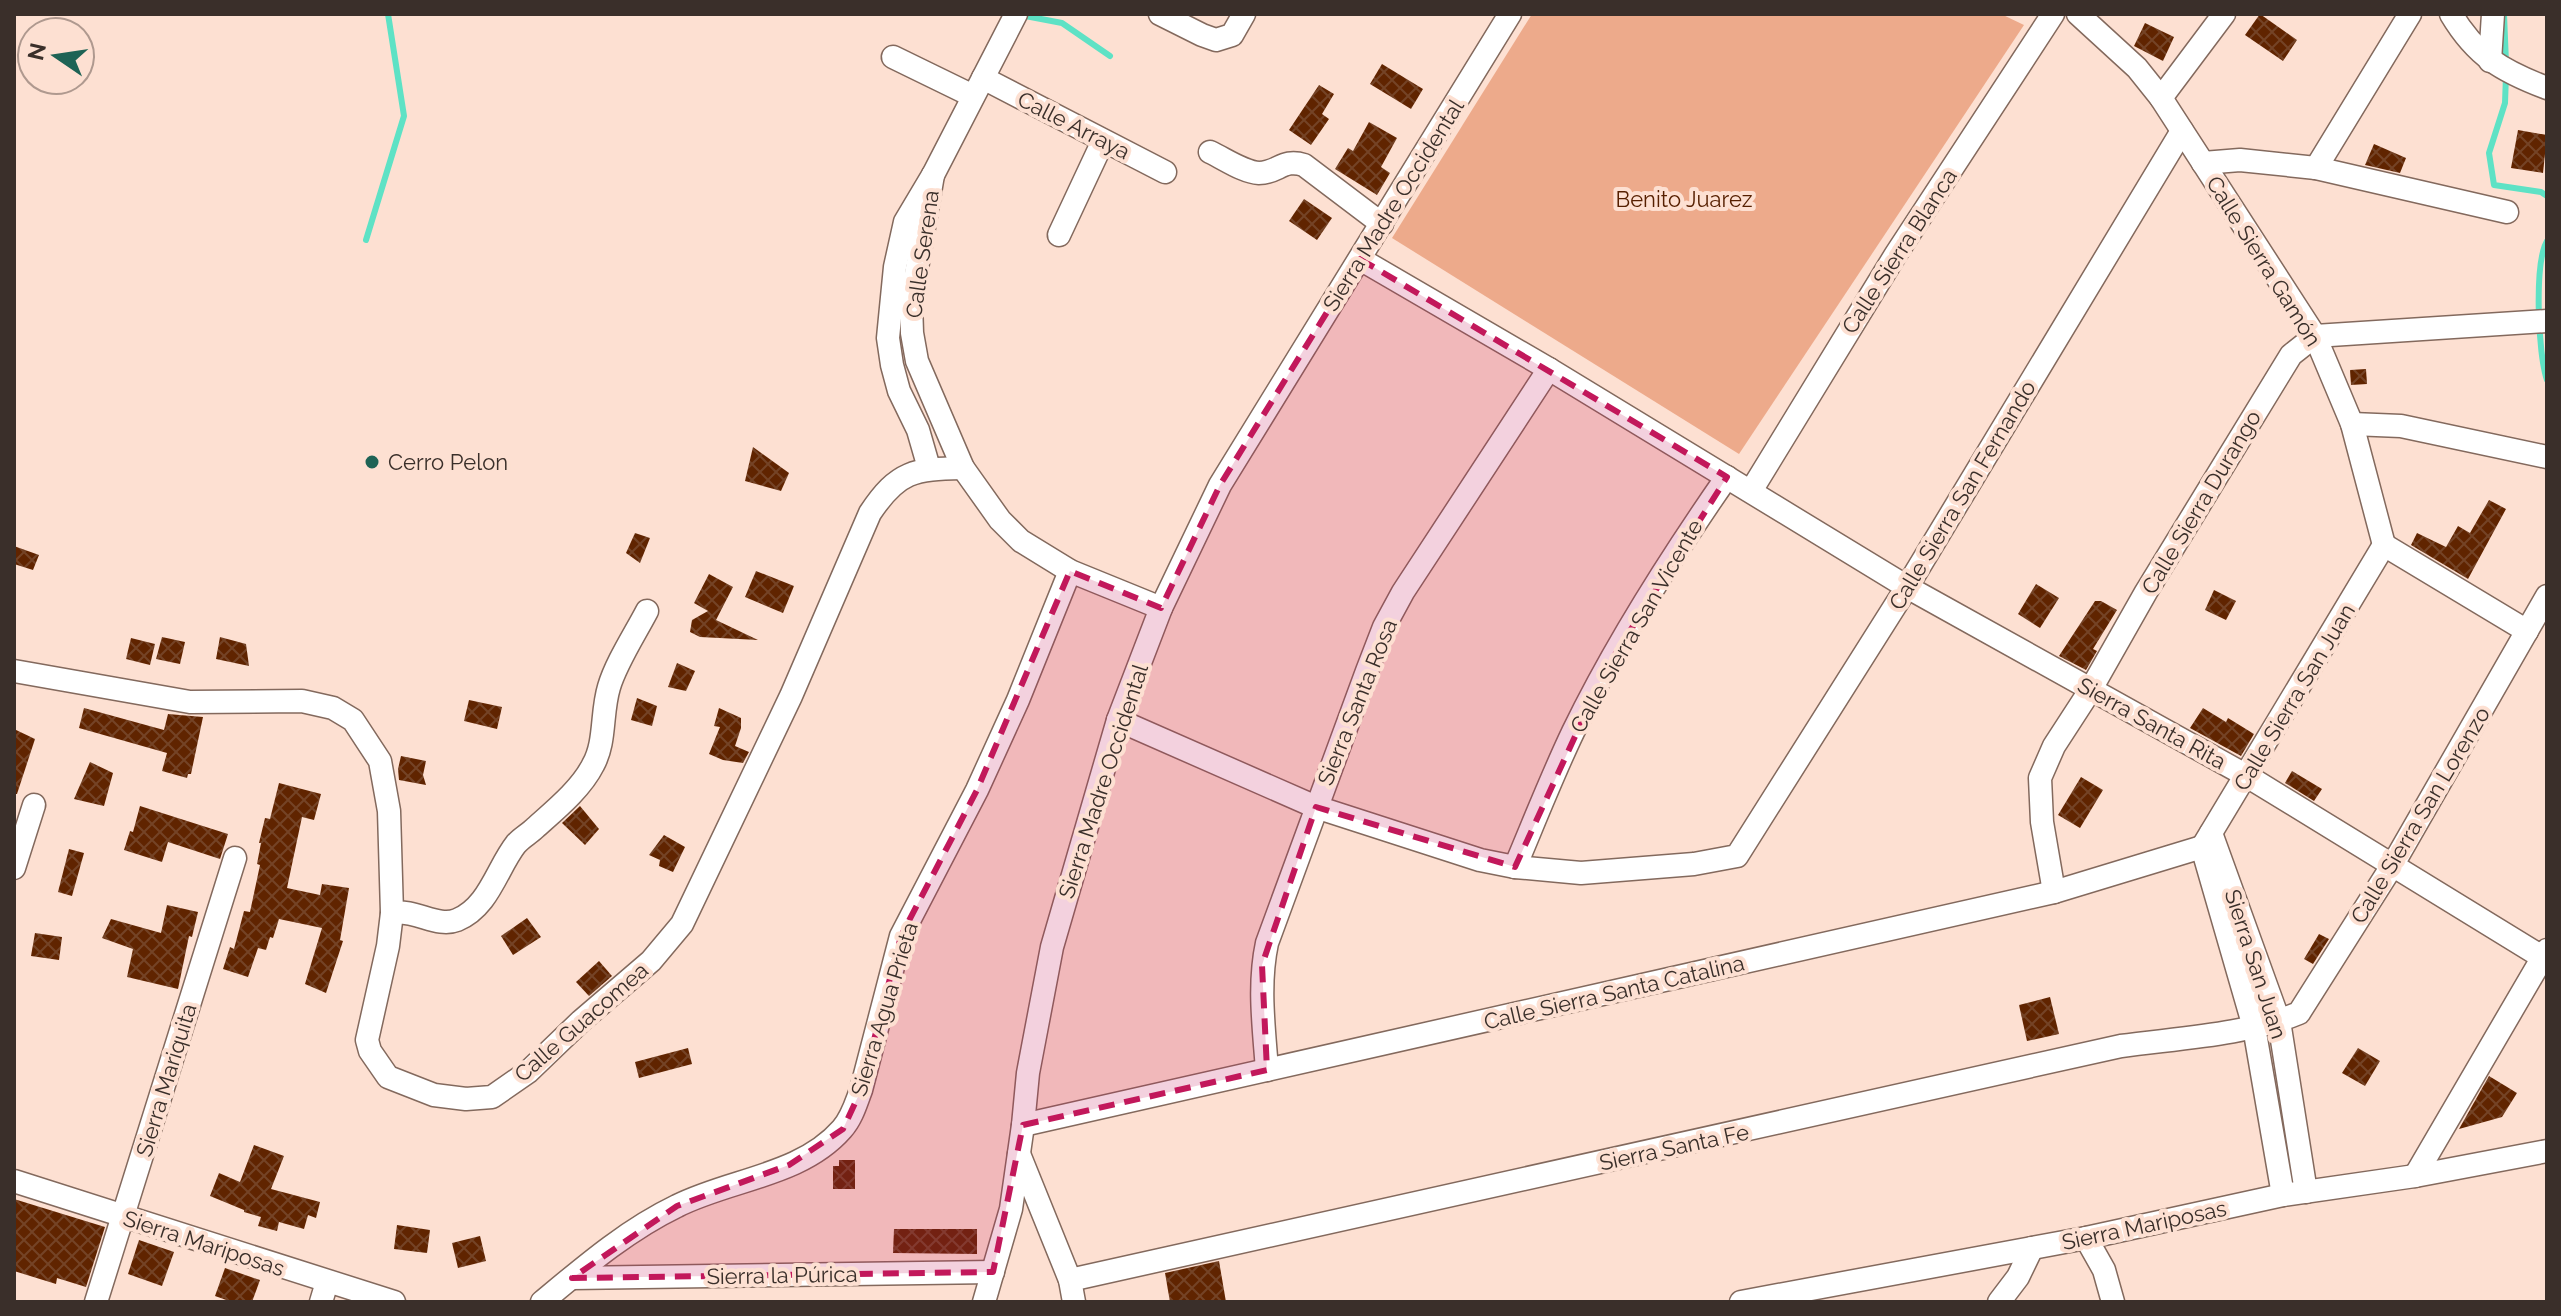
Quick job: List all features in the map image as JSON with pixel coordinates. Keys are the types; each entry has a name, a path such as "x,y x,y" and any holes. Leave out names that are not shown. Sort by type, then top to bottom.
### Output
{"street":[{"name":"Calle Serena","path":"929,468 918,430 899,391 892,365 888,338 895,267 905,222 933,175 1016,14"},
{"path":"1160,14 1216,40 1232,35 1244,14"},
{"name":"Sierra Madre Occidental","path":"984,1302 1011,1209 1028,1073 1052,947 1118,720 1161,608 1220,485 1508,14"},
{"name":"Calle Sierra Blanca","path":"1751,491 1896,254 2053,14"},
{"name":"Calle Sierra Gamón","path":"2078,14 2137,68 2161,98 2315,336 2352,424 2384,545"},
{"path":"2161,98 2224,14"},
{"path":"2316,168 2410,14"},
{"path":"2451,14 2462,32 2490,61 2517,77 2547,88"},
{"path":"2490,61 2493,14"},
{"name":"Calle Arraya","path":"893,57 978,87 1103,141 1165,172"},
{"name":"Calle Sierra San Fernando","path":"1515,867 1581,873 1623,871 1719,861 1737,856 1907,587 2182,131"},
{"path":"1059,235 1103,141"},
{"path":"1210,152 1260,173 1290,162 1304,165 1382,224"},
{"path":"2203,163 2240,160 2316,168 2507,212"},
{"name":"Calle Serena","path":"933,175 911,303 912,333 917,361 963,468 1000,520 1021,541 1070,571 1161,608"},
{"name":"Sierra Santa Rita","path":"1360,259 1549,369 1907,587 2247,776 2546,956"},
{"path":"2315,336 2547,321"},
{"name":"Calle Sierra Durango","path":"2054,892 2042,822 2040,778 2054,746 2291,355 2315,336"},
{"name":"Sierra Santa Rosa","path":"1267,1070 1262,965 1267,943 1384,627 1403,592 1549,369"},
{"path":"2352,424 2410,428 2547,457"},
{"name":"Calle Guacomea","path":"14,671 190,702 302,701 333,708 353,720 380,761 389,811 392,913 388,946 367,1040 370,1051 388,1077 434,1095 466,1099 492,1097 528,1072 651,961 682,924 791,696 870,513 885,491 899,478 929,468 963,468"},
{"name":"Calle Sierra San Vicente","path":"1515,867 1573,733 1606,669 1695,522 1727,477"},
{"path":"2384,545 2527,631"},
{"name":"Calle Sierra San Juan","path":"2207,840 2384,545"},
{"name":"Sierra Agua Prieta","path":"542,1302 615,1244 677,1206 789,1165 819,1148 843,1129 861,1090 901,936 977,790 1018,700 1070,571"},
{"name":"Calle Sierra San Lorenzo","path":"2279,1021 2299,1013 2392,866 2547,596"},
{"path":"392,913 412,912 446,923 458,920 483,898 518,842 569,796 592,768 601,742 609,685 647,611"},
{"path":"1118,720 1316,807 1480,860 1515,867"},
{"path":"14,868 34,805"},
{"name":"Calle Sierra Santa Catalina","path":"1023,1125 2054,892 2207,840"},
{"name":"Sierra San Juan","path":"2207,840 2279,1021 2306,1192"},
{"name":"Sierra San Juan","path":"2207,840 2254,1027 2283,1195"},
{"name":"Sierra Mariquita","path":"96,1302 235,858"},
{"path":"2415,1176 2546,956"},
{"name":"Sierra Santa Fe","path":"1072,1291 2121,1046 2279,1021"},
{"name":"Sierra Mariposas","path":"1741,1302 2086,1238 2283,1195 2415,1176 2547,1151"},
{"path":"1019,1154 1072,1291"},
{"name":"Sierra Mariposas","path":"14,1181 324,1292 394,1302"},
{"path":"2086,1238 2104,1270 2113,1302"},
{"path":"1999,1302 2018,1277 2032,1248"},
{"name":"Sierra la Púrica","path":"572,1278 993,1272"}],"highlighted area":[{"path":"1360,259 1727,477 1606,669 1515,867 1316,807 1262,965 1267,1070 1023,1125 993,1272 572,1278 677,1206 789,1165 843,1129 861,1090 901,936 977,790 1070,571 1161,608 1220,485"}],"green space":[{"name":"Benito Juarez","path":"1532,14 2001,14 2024,25 1739,454 1392,238"}],"building":[{"path":"2260,14 2297,40 2283,61 2245,35"},
{"path":"2145,23 2174,37 2163,61 2134,46"},
{"path":"1382,64 1423,89 1411,109 1370,84"},
{"path":"1319,85 1334,94 1322,114 1329,119 1311,145 1289,130"},
{"path":"1369,122 1397,138 1381,167 1390,173 1377,195 1335,169 1348,148 1353,151"},
{"path":"2518,130 2547,135 2543,173 2511,168"},
{"path":"2374,144 2406,158 2400,173 2365,165"},
{"path":"1304,199 1332,218 1317,240 1289,221"},
{"path":"2366,369 2367,384 2351,385 2350,370"},
{"path":"753,447 789,473 781,491 745,481"},
{"path":"2489,500 2506,509 2468,579 2411,545 2417,533 2446,547 2458,526 2470,533"},
{"path":"635,533 650,538 640,563 626,553"},
{"path":"14,546 39,555 33,570 14,564"},
{"path":"756,571 794,586 783,613 745,597"},
{"path":"709,574 733,587 716,620 758,640 700,637 690,632 692,620 708,611 694,603"},
{"path":"2036,584 2059,598 2040,628 2018,614"},
{"path":"2214,590 2236,601 2226,620 2205,610"},
{"path":"2095,601 2117,610 2093,649 2097,651 2086,670 2059,656"},
{"path":"162,637 185,642 180,664 156,659"},
{"path":"220,637 246,644 249,666 216,659"},
{"path":"131,638 155,644 150,665 126,659"},
{"path":"677,663 695,671 686,691 668,687"},
{"path":"637,698 657,706 652,726 631,720"},
{"path":"469,700 502,707 497,729 464,721"},
{"path":"84,708 164,730 168,714 203,717 191,774 187,778 162,771 167,753 79,728"},
{"path":"719,708 741,718 735,746 749,752 743,763 709,754 720,727 714,726"},
{"path":"2203,708 2226,722 2228,718 2254,734 2241,756 2190,728"},
{"path":"14,729 35,739 17,794 14,794"},
{"path":"401,756 426,761 423,775 426,785 399,780"},
{"path":"90,762 113,773 104,806 74,799"},
{"path":"2292,771 2322,789 2314,801 2285,783"},
{"path":"2081,777 2103,790 2080,828 2058,815"},
{"path":"279,783 321,794 314,820 302,817 287,888 320,895 322,884 349,888 340,940 343,941 326,993 305,984 322,928 279,919 266,950 258,948 248,977 223,969 230,947 234,949 244,911 250,912 260,865 257,864 259,843 265,818 270,819"},
{"path":"140,806 228,834 220,859 168,842 162,862 124,850"},
{"path":"580,806 599,829 585,845 562,823"},
{"path":"664,835 685,847 673,872 659,866 660,860 649,855"},
{"path":"69,849 84,853 72,896 58,892"},
{"path":"167,905 198,912 192,937 189,936 178,989 127,977 133,949 102,938 111,919 161,933"},
{"path":"527,918 541,937 513,955 501,936"},
{"path":"35,933 62,937 59,960 31,956"},
{"path":"2319,934 2329,939 2313,964 2304,959"},
{"path":"599,961 612,976 589,996 576,982"},
{"path":"2050,997 2059,1034 2027,1041 2019,1005"},
{"path":"688,1048 692,1064 639,1078 635,1062"},
{"path":"2358,1048 2380,1061 2365,1086 2342,1073"},
{"path":"2489,1076 2517,1093 2502,1117 2459,1129"},
{"path":"254,1145 284,1156 271,1189 320,1202 316,1218 308,1215 304,1229 279,1222 277,1231 258,1226 261,1217 210,1196 219,1173 240,1182"},
{"path":"839,1160 855,1160 855,1189 833,1189 833,1166 839,1166"},
{"path":"14,1199 105,1227 86,1287 57,1278 56,1284 14,1271"},
{"path":"397,1225 430,1230 427,1253 394,1249"},
{"path":"894,1229 977,1229 977,1254 893,1253"},
{"path":"480,1236 486,1261 458,1268 452,1243"},
{"path":"139,1240 174,1252 162,1286 128,1274"},
{"path":"1219,1261 1226,1302 1170,1302 1165,1273"},
{"path":"225,1268 260,1280 252,1302 232,1302 215,1296"}],"waterway":[{"path":"366,240 404,116 388,14"},
{"path":"2504,14 2506,63"},
{"path":"1020,15 1062,23 1110,56"},
{"path":"2506,75 2505,103 2489,153 2494,185 2541,192 2547,196"},
{"path":"2547,241 2539,288 2541,351 2547,380"}],"place":[{"name":"Cerro Pelon","path":"372,462"}]}
